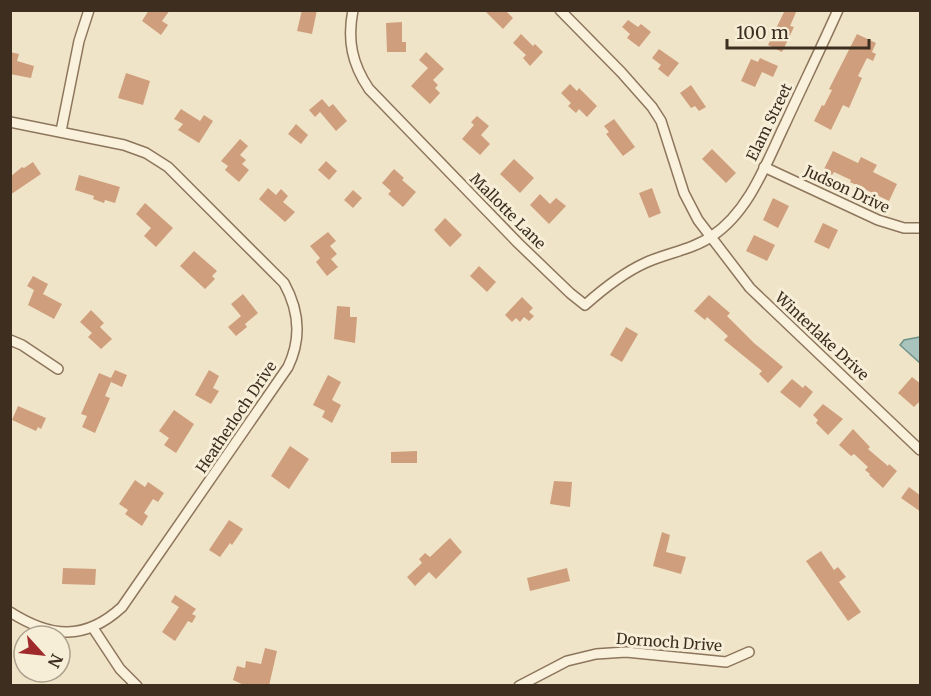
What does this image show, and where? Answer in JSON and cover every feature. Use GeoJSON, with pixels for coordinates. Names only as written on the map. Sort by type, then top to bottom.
{"type":"FeatureCollection","features":[{"type":"Feature","properties":{"kind":"street"},"geometry":{"type":"LineString","coordinates":[[61,131],[79,41],[89,10]]}},
{"type":"Feature","properties":{"kind":"street","name":"Mallotte Lane"},"geometry":{"type":"LineString","coordinates":[[353,10],[350,24],[350,46],[357,68],[369,89],[518,243],[585,305],[603,289],[638,266],[712,236]]}},
{"type":"Feature","properties":{"kind":"street","name":"Winterlake Drive"},"geometry":{"type":"LineString","coordinates":[[560,10],[652,107],[661,121],[669,142],[684,193],[698,220],[712,236],[729,263],[750,288],[921,450]]}},
{"type":"Feature","properties":{"kind":"street","name":"Elam Street"},"geometry":{"type":"LineString","coordinates":[[712,236],[733,217],[753,188],[838,10]]}},
{"type":"Feature","properties":{"kind":"street","name":"Heatherloch Drive"},"geometry":{"type":"LineString","coordinates":[[10,122],[134,148],[174,171],[284,283],[291,295],[298,324],[294,354],[279,381],[122,607],[110,618],[93,628],[73,632],[55,632],[33,626],[10,612]]}},
{"type":"Feature","properties":{"kind":"street","name":"Judson Drive"},"geometry":{"type":"LineString","coordinates":[[764,167],[878,220],[904,228],[921,228]]}},
{"type":"Feature","properties":{"kind":"street"},"geometry":{"type":"LineString","coordinates":[[10,340],[22,345],[58,369]]}},
{"type":"Feature","properties":{"kind":"street"},"geometry":{"type":"LineString","coordinates":[[93,628],[120,669],[137,686]]}},
{"type":"Feature","properties":{"kind":"street","name":"Dornoch Drive"},"geometry":{"type":"LineString","coordinates":[[519,686],[567,661],[596,654],[626,652],[726,662],[749,652]]}},
{"type":"Feature","properties":{"kind":"water"},"geometry":{"type":"Polygon","coordinates":[[[920,337],[920,363],[900,345],[904,340],[920,337]]]}},
{"type":"Feature","properties":{"kind":"building"},"geometry":{"type":"Polygon","coordinates":[[[149,10],[170,10],[162,21],[168,25],[161,35],[142,21],[149,10]]]}},
{"type":"Feature","properties":{"kind":"building"},"geometry":{"type":"Polygon","coordinates":[[[302,10],[317,10],[312,34],[297,31],[302,10]]]}},
{"type":"Feature","properties":{"kind":"building"},"geometry":{"type":"Polygon","coordinates":[[[484,10],[505,10],[513,18],[503,29],[484,10]]]}},
{"type":"Feature","properties":{"kind":"building"},"geometry":{"type":"Polygon","coordinates":[[[785,10],[797,10],[790,26],[794,27],[782,52],[768,45],[785,10]]]}},
{"type":"Feature","properties":{"kind":"building"},"geometry":{"type":"Polygon","coordinates":[[[628,20],[638,27],[641,24],[651,32],[639,47],[627,38],[630,34],[622,27],[628,20]]]}},
{"type":"Feature","properties":{"kind":"building"},"geometry":{"type":"Polygon","coordinates":[[[402,22],[402,42],[406,42],[406,52],[387,52],[386,23],[402,22]]]}},
{"type":"Feature","properties":{"kind":"building"},"geometry":{"type":"Polygon","coordinates":[[[521,34],[543,52],[530,66],[523,58],[526,55],[513,43],[521,34]]]}},
{"type":"Feature","properties":{"kind":"building"},"geometry":{"type":"Polygon","coordinates":[[[857,34],[876,43],[872,52],[876,54],[873,61],[867,58],[858,76],[862,78],[849,108],[843,105],[831,130],[814,121],[832,90],[829,89],[857,34]]]}},
{"type":"Feature","properties":{"kind":"building"},"geometry":{"type":"Polygon","coordinates":[[[659,49],[679,63],[668,77],[658,69],[661,65],[652,58],[659,49]]]}},
{"type":"Feature","properties":{"kind":"building"},"geometry":{"type":"Polygon","coordinates":[[[10,52],[19,54],[17,61],[34,66],[31,78],[10,74],[10,52]]]}},
{"type":"Feature","properties":{"kind":"building"},"geometry":{"type":"Polygon","coordinates":[[[426,52],[444,69],[433,80],[438,85],[435,88],[440,93],[430,104],[411,86],[428,68],[419,60],[426,52]]]}},
{"type":"Feature","properties":{"kind":"building"},"geometry":{"type":"Polygon","coordinates":[[[760,58],[778,66],[773,77],[762,72],[755,87],[741,81],[751,59],[758,62],[760,58]]]}},
{"type":"Feature","properties":{"kind":"building"},"geometry":{"type":"Polygon","coordinates":[[[126,73],[150,81],[143,105],[118,98],[126,73]]]}},
{"type":"Feature","properties":{"kind":"building"},"geometry":{"type":"Polygon","coordinates":[[[570,84],[577,91],[579,88],[597,106],[587,117],[579,109],[576,113],[568,106],[571,103],[561,93],[570,84]]]}},
{"type":"Feature","properties":{"kind":"building"},"geometry":{"type":"Polygon","coordinates":[[[691,85],[706,107],[699,111],[695,106],[691,108],[680,93],[691,85]]]}},
{"type":"Feature","properties":{"kind":"building"},"geometry":{"type":"Polygon","coordinates":[[[322,99],[329,107],[333,104],[347,121],[336,131],[320,112],[315,117],[309,110],[322,99]]]}},
{"type":"Feature","properties":{"kind":"building"},"geometry":{"type":"Polygon","coordinates":[[[181,109],[200,121],[204,115],[213,121],[199,143],[178,130],[183,124],[174,119],[181,109]]]}},
{"type":"Feature","properties":{"kind":"building"},"geometry":{"type":"Polygon","coordinates":[[[477,116],[489,126],[481,135],[490,144],[480,155],[462,139],[474,125],[471,122],[477,116]]]}},
{"type":"Feature","properties":{"kind":"building"},"geometry":{"type":"Polygon","coordinates":[[[614,119],[635,147],[623,156],[606,134],[609,132],[604,126],[614,119]]]}},
{"type":"Feature","properties":{"kind":"building"},"geometry":{"type":"Polygon","coordinates":[[[296,124],[308,135],[301,144],[288,134],[296,124]]]}},
{"type":"Feature","properties":{"kind":"building"},"geometry":{"type":"Polygon","coordinates":[[[240,139],[248,146],[240,155],[246,160],[242,164],[249,170],[239,182],[225,170],[228,166],[221,161],[240,139]]]}},
{"type":"Feature","properties":{"kind":"building"},"geometry":{"type":"Polygon","coordinates":[[[712,149],[736,173],[726,183],[702,159],[712,149]]]}},
{"type":"Feature","properties":{"kind":"building"},"geometry":{"type":"Polygon","coordinates":[[[833,151],[858,163],[861,157],[877,165],[873,172],[897,184],[889,201],[834,172],[832,175],[823,171],[833,151]]]}},
{"type":"Feature","properties":{"kind":"building"},"geometry":{"type":"Polygon","coordinates":[[[514,159],[534,178],[520,193],[500,174],[514,159]]]}},
{"type":"Feature","properties":{"kind":"building"},"geometry":{"type":"Polygon","coordinates":[[[326,161],[337,171],[329,180],[318,170],[326,161]]]}},
{"type":"Feature","properties":{"kind":"building"},"geometry":{"type":"Polygon","coordinates":[[[33,162],[41,174],[10,195],[10,177],[22,167],[33,162]]]}},
{"type":"Feature","properties":{"kind":"building"},"geometry":{"type":"Polygon","coordinates":[[[394,169],[404,178],[402,180],[416,192],[403,207],[388,194],[391,191],[382,183],[394,169]]]}},
{"type":"Feature","properties":{"kind":"building"},"geometry":{"type":"Polygon","coordinates":[[[79,175],[120,187],[115,203],[105,200],[104,203],[93,199],[94,196],[75,190],[79,175]]]}},
{"type":"Feature","properties":{"kind":"building"},"geometry":{"type":"Polygon","coordinates":[[[268,188],[276,195],[281,189],[288,196],[283,202],[295,212],[285,222],[259,199],[268,188]]]}},
{"type":"Feature","properties":{"kind":"building"},"geometry":{"type":"Polygon","coordinates":[[[652,188],[661,213],[649,218],[639,193],[652,188]]]}},
{"type":"Feature","properties":{"kind":"building"},"geometry":{"type":"Polygon","coordinates":[[[353,190],[362,198],[353,208],[344,200],[353,190]]]}},
{"type":"Feature","properties":{"kind":"building"},"geometry":{"type":"Polygon","coordinates":[[[540,194],[550,204],[556,198],[566,206],[549,224],[530,205],[540,194]]]}},
{"type":"Feature","properties":{"kind":"building"},"geometry":{"type":"Polygon","coordinates":[[[773,198],[789,206],[778,228],[763,220],[773,198]]]}},
{"type":"Feature","properties":{"kind":"building"},"geometry":{"type":"Polygon","coordinates":[[[145,203],[173,228],[156,247],[144,236],[151,228],[136,214],[145,203]]]}},
{"type":"Feature","properties":{"kind":"building"},"geometry":{"type":"Polygon","coordinates":[[[445,218],[462,235],[450,247],[434,230],[445,218]]]}},
{"type":"Feature","properties":{"kind":"building"},"geometry":{"type":"Polygon","coordinates":[[[823,223],[838,230],[829,249],[814,242],[823,223]]]}},
{"type":"Feature","properties":{"kind":"building"},"geometry":{"type":"Polygon","coordinates":[[[328,232],[336,241],[330,246],[337,254],[331,259],[338,267],[327,276],[316,262],[320,258],[310,246],[328,232]]]}},
{"type":"Feature","properties":{"kind":"building"},"geometry":{"type":"Polygon","coordinates":[[[754,235],[775,245],[767,261],[746,251],[754,235]]]}},
{"type":"Feature","properties":{"kind":"building"},"geometry":{"type":"Polygon","coordinates":[[[194,251],[217,271],[212,276],[215,279],[205,289],[180,266],[194,251]]]}},
{"type":"Feature","properties":{"kind":"building"},"geometry":{"type":"Polygon","coordinates":[[[479,266],[496,282],[487,292],[470,276],[479,266]]]}},
{"type":"Feature","properties":{"kind":"building"},"geometry":{"type":"Polygon","coordinates":[[[33,276],[48,284],[43,294],[62,304],[54,319],[28,305],[34,290],[27,286],[33,276]]]}},
{"type":"Feature","properties":{"kind":"building"},"geometry":{"type":"Polygon","coordinates":[[[243,294],[258,313],[236,336],[228,327],[241,316],[231,304],[243,294]]]}},
{"type":"Feature","properties":{"kind":"building"},"geometry":{"type":"Polygon","coordinates":[[[709,295],[730,313],[727,316],[754,343],[783,367],[768,383],[759,374],[762,371],[724,340],[728,336],[707,317],[705,320],[694,311],[709,295]]]}},
{"type":"Feature","properties":{"kind":"building"},"geometry":{"type":"Polygon","coordinates":[[[522,297],[533,308],[529,312],[534,316],[529,321],[524,317],[520,322],[516,318],[512,322],[505,315],[522,297]]]}},
{"type":"Feature","properties":{"kind":"building"},"geometry":{"type":"Polygon","coordinates":[[[337,306],[350,307],[350,317],[357,317],[355,343],[334,339],[337,306]]]}},
{"type":"Feature","properties":{"kind":"building"},"geometry":{"type":"Polygon","coordinates":[[[91,310],[104,323],[100,327],[112,339],[101,349],[88,337],[92,333],[80,322],[91,310]]]}},
{"type":"Feature","properties":{"kind":"building"},"geometry":{"type":"Polygon","coordinates":[[[626,327],[638,334],[622,362],[610,355],[626,327]]]}},
{"type":"Feature","properties":{"kind":"building"},"geometry":{"type":"Polygon","coordinates":[[[115,370],[127,375],[122,387],[111,382],[105,396],[110,398],[95,433],[82,427],[87,416],[81,414],[99,373],[111,378],[115,370]]]}},
{"type":"Feature","properties":{"kind":"building"},"geometry":{"type":"Polygon","coordinates":[[[209,370],[219,376],[213,388],[219,391],[211,404],[195,395],[209,370]]]}},
{"type":"Feature","properties":{"kind":"building"},"geometry":{"type":"Polygon","coordinates":[[[328,375],[341,382],[332,400],[341,405],[332,423],[322,417],[325,411],[313,405],[328,375]]]}},
{"type":"Feature","properties":{"kind":"building"},"geometry":{"type":"Polygon","coordinates":[[[912,377],[921,384],[921,400],[914,407],[898,393],[912,377]]]}},
{"type":"Feature","properties":{"kind":"building"},"geometry":{"type":"Polygon","coordinates":[[[792,379],[803,388],[805,385],[813,392],[800,408],[780,392],[792,379]]]}},
{"type":"Feature","properties":{"kind":"building"},"geometry":{"type":"Polygon","coordinates":[[[823,404],[843,419],[828,435],[816,423],[818,420],[813,415],[823,404]]]}},
{"type":"Feature","properties":{"kind":"building"},"geometry":{"type":"Polygon","coordinates":[[[18,406],[46,418],[41,429],[38,427],[36,431],[12,420],[18,406]]]}},
{"type":"Feature","properties":{"kind":"building"},"geometry":{"type":"Polygon","coordinates":[[[174,410],[194,424],[176,453],[164,445],[169,438],[159,431],[174,410]]]}},
{"type":"Feature","properties":{"kind":"building"},"geometry":{"type":"Polygon","coordinates":[[[853,429],[870,447],[868,449],[897,471],[883,488],[865,470],[868,467],[854,454],[851,456],[839,445],[853,429]]]}},
{"type":"Feature","properties":{"kind":"building"},"geometry":{"type":"Polygon","coordinates":[[[290,446],[309,459],[289,489],[271,476],[290,446]]]}},
{"type":"Feature","properties":{"kind":"building"},"geometry":{"type":"Polygon","coordinates":[[[417,451],[417,463],[391,463],[391,452],[417,451]]]}},
{"type":"Feature","properties":{"kind":"building"},"geometry":{"type":"Polygon","coordinates":[[[135,480],[145,487],[148,482],[164,493],[158,502],[153,499],[144,513],[148,516],[142,526],[125,514],[128,510],[119,504],[135,480]]]}},
{"type":"Feature","properties":{"kind":"building"},"geometry":{"type":"Polygon","coordinates":[[[554,481],[572,482],[570,507],[550,504],[554,481]]]}},
{"type":"Feature","properties":{"kind":"building"},"geometry":{"type":"Polygon","coordinates":[[[909,487],[921,496],[921,512],[901,498],[909,487]]]}},
{"type":"Feature","properties":{"kind":"building"},"geometry":{"type":"Polygon","coordinates":[[[229,520],[243,529],[220,557],[209,550],[229,520]]]}},
{"type":"Feature","properties":{"kind":"building"},"geometry":{"type":"Polygon","coordinates":[[[662,532],[670,535],[666,552],[686,557],[681,574],[653,566],[662,532]]]}},
{"type":"Feature","properties":{"kind":"building"},"geometry":{"type":"Polygon","coordinates":[[[450,538],[462,552],[436,579],[429,572],[415,586],[407,577],[422,563],[419,559],[425,553],[430,557],[450,538]]]}},
{"type":"Feature","properties":{"kind":"building"},"geometry":{"type":"Polygon","coordinates":[[[821,551],[834,570],[838,567],[846,577],[839,582],[861,612],[848,621],[806,561],[821,551]]]}},
{"type":"Feature","properties":{"kind":"building"},"geometry":{"type":"Polygon","coordinates":[[[63,568],[96,569],[95,585],[62,584],[63,568]]]}},
{"type":"Feature","properties":{"kind":"building"},"geometry":{"type":"Polygon","coordinates":[[[567,568],[570,581],[530,591],[527,578],[567,568]]]}},
{"type":"Feature","properties":{"kind":"building"},"geometry":{"type":"Polygon","coordinates":[[[175,595],[196,609],[192,614],[196,616],[192,623],[188,621],[175,641],[162,632],[179,607],[171,602],[175,595]]]}},
{"type":"Feature","properties":{"kind":"building"},"geometry":{"type":"Polygon","coordinates":[[[265,648],[277,651],[269,686],[246,686],[233,680],[237,666],[245,668],[246,661],[261,664],[265,648]]]}}]}
